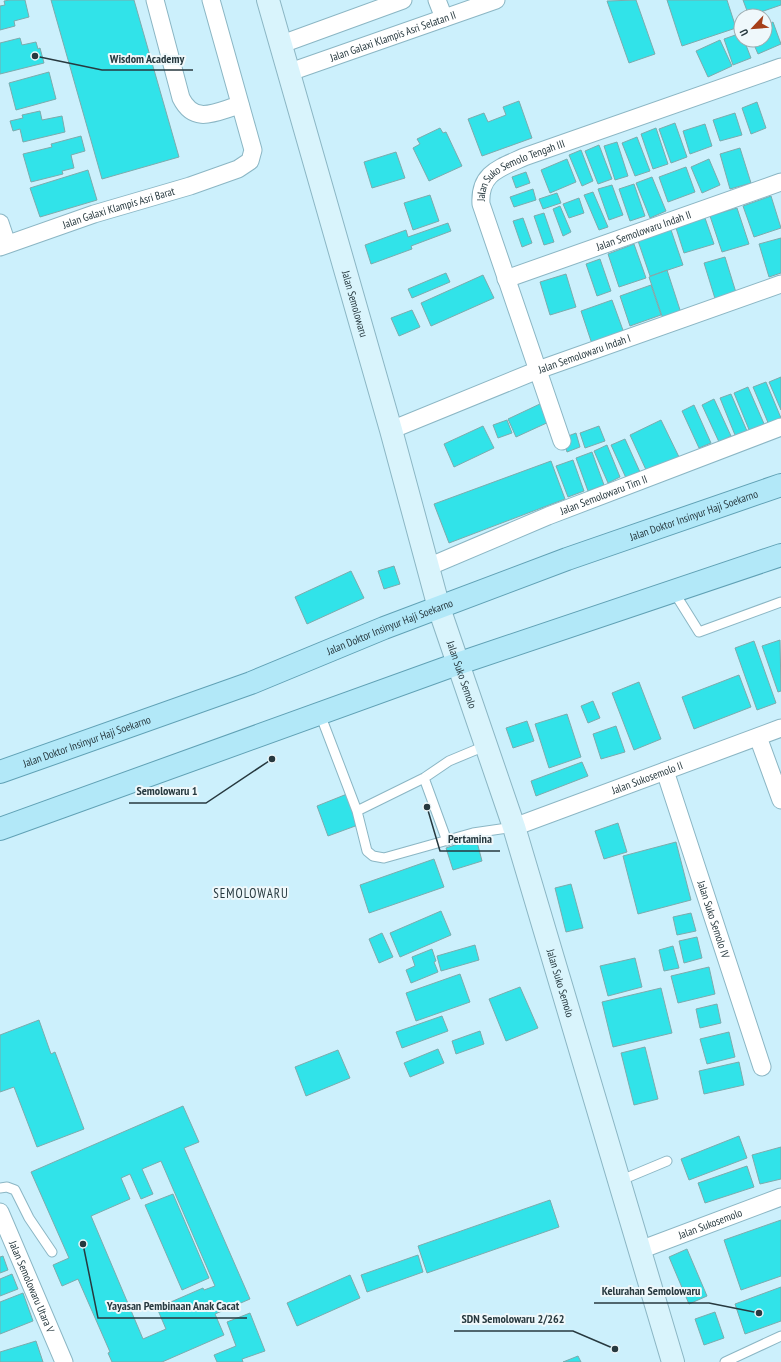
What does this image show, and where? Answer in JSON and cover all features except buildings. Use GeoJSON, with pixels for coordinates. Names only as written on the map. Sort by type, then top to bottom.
{"type":"FeatureCollection","features":[{"type":"Feature","properties":{"kind":"main road","name":"Jalan Semolowaru"},"geometry":{"type":"LineString","coordinates":[[268,0],[282,44],[391,430],[439,608]]}},
{"type":"Feature","properties":{"kind":"main road","name":"Jalan Doktor Insinyur Haji Soekarno"},"geometry":{"type":"LineString","coordinates":[[0,772],[251,683],[566,559],[781,485]]}},
{"type":"Feature","properties":{"kind":"main road"},"geometry":{"type":"LineString","coordinates":[[0,829],[457,664],[781,555]]}},
{"type":"Feature","properties":{"kind":"main road","name":"Jalan Suko Semolo"},"geometry":{"type":"LineString","coordinates":[[439,608],[514,827],[673,1362]]}},
{"type":"Feature","properties":{"kind":"street"},"geometry":{"type":"LineString","coordinates":[[155,0],[181,98],[186,108],[201,116],[240,105],[211,0]]}},
{"type":"Feature","properties":{"kind":"street"},"geometry":{"type":"LineString","coordinates":[[282,44],[403,0]]}},
{"type":"Feature","properties":{"kind":"street"},"geometry":{"type":"LineString","coordinates":[[437,0],[444,18]]}},
{"type":"Feature","properties":{"kind":"street","name":"Jalan Galaxi Klampis Asri Selatan II"},"geometry":{"type":"LineString","coordinates":[[290,72],[496,0]]}},
{"type":"Feature","properties":{"kind":"street","name":"Jalan Suko Semolo Tengah III"},"geometry":{"type":"LineString","coordinates":[[562,442],[481,204],[482,185],[496,170],[524,157],[781,67]]}},
{"type":"Feature","properties":{"kind":"street","name":"Jalan Galaxi Klampis Asri Barat"},"geometry":{"type":"LineString","coordinates":[[3,246],[94,214],[190,186],[238,169],[250,161],[253,150],[240,105]]}},
{"type":"Feature","properties":{"kind":"street","name":"Jalan Semolowaru Indah II"},"geometry":{"type":"LineString","coordinates":[[506,278],[781,182]]}},
{"type":"Feature","properties":{"kind":"street"},"geometry":{"type":"LineString","coordinates":[[0,223],[3,246]]}},
{"type":"Feature","properties":{"kind":"street","name":"Jalan Semolowaru Indah I"},"geometry":{"type":"LineString","coordinates":[[391,430],[538,370],[781,284]]}},
{"type":"Feature","properties":{"kind":"street","name":"Jalan Semolowaru Tim II"},"geometry":{"type":"LineString","coordinates":[[428,567],[548,516],[781,427]]}},
{"type":"Feature","properties":{"kind":"street","name":"Jalan Sukosemolo II"},"geometry":{"type":"LineString","coordinates":[[514,827],[781,728]]}},
{"type":"Feature","properties":{"kind":"street"},"geometry":{"type":"LineString","coordinates":[[758,737],[781,800]]}},
{"type":"Feature","properties":{"kind":"street","name":"Jalan Suko Semolo IV"},"geometry":{"type":"LineString","coordinates":[[665,771],[762,1067]]}},
{"type":"Feature","properties":{"kind":"street","name":"Jalan Sukosemolo"},"geometry":{"type":"LineString","coordinates":[[640,1250],[781,1196]]}},
{"type":"Feature","properties":{"kind":"street","name":"Jalan Semolowaru Utara V"},"geometry":{"type":"LineString","coordinates":[[0,1212],[64,1362]]}},
{"type":"Feature","properties":{"kind":"lane"},"geometry":{"type":"LineString","coordinates":[[674,592],[699,632],[781,602]]}},
{"type":"Feature","properties":{"kind":"lane"},"geometry":{"type":"LineString","coordinates":[[320,714],[356,811],[367,851],[374,856],[384,858],[473,833],[514,827]]}},
{"type":"Feature","properties":{"kind":"lane"},"geometry":{"type":"LineString","coordinates":[[356,811],[424,778],[449,761],[485,746]]}},
{"type":"Feature","properties":{"kind":"lane"},"geometry":{"type":"LineString","coordinates":[[424,778],[447,841]]}},
{"type":"Feature","properties":{"kind":"lane"},"geometry":{"type":"LineString","coordinates":[[619,1181],[667,1161]]}},
{"type":"Feature","properties":{"kind":"lane"},"geometry":{"type":"LineString","coordinates":[[0,1188],[7,1187],[15,1190],[29,1218],[52,1252]]}},
{"type":"Feature","properties":{"kind":"lane"},"geometry":{"type":"LineString","coordinates":[[724,1362],[781,1336]]}},
{"type":"Feature","properties":{"kind":"place","name":"Wisdom Academy"},"geometry":{"type":"Point","coordinates":[35,56]}},
{"type":"Feature","properties":{"kind":"place","name":"Semolowaru 1"},"geometry":{"type":"Point","coordinates":[272,759]}},
{"type":"Feature","properties":{"kind":"place","name":"Pertamina"},"geometry":{"type":"Point","coordinates":[427,807]}},
{"type":"Feature","properties":{"kind":"place","name":"Yayasan Pembinaan Anak Cacat"},"geometry":{"type":"Point","coordinates":[83,1244]}},
{"type":"Feature","properties":{"kind":"place","name":"Kelurahan Semolowaru"},"geometry":{"type":"Point","coordinates":[759,1313]}},
{"type":"Feature","properties":{"kind":"place","name":"SDN Semolowaru 2/262"},"geometry":{"type":"Point","coordinates":[615,1349]}},
{"type":"Feature","properties":{"kind":"district","name":"SEMOLOWARU"},"geometry":{"type":"Point","coordinates":[251,893]}}]}
